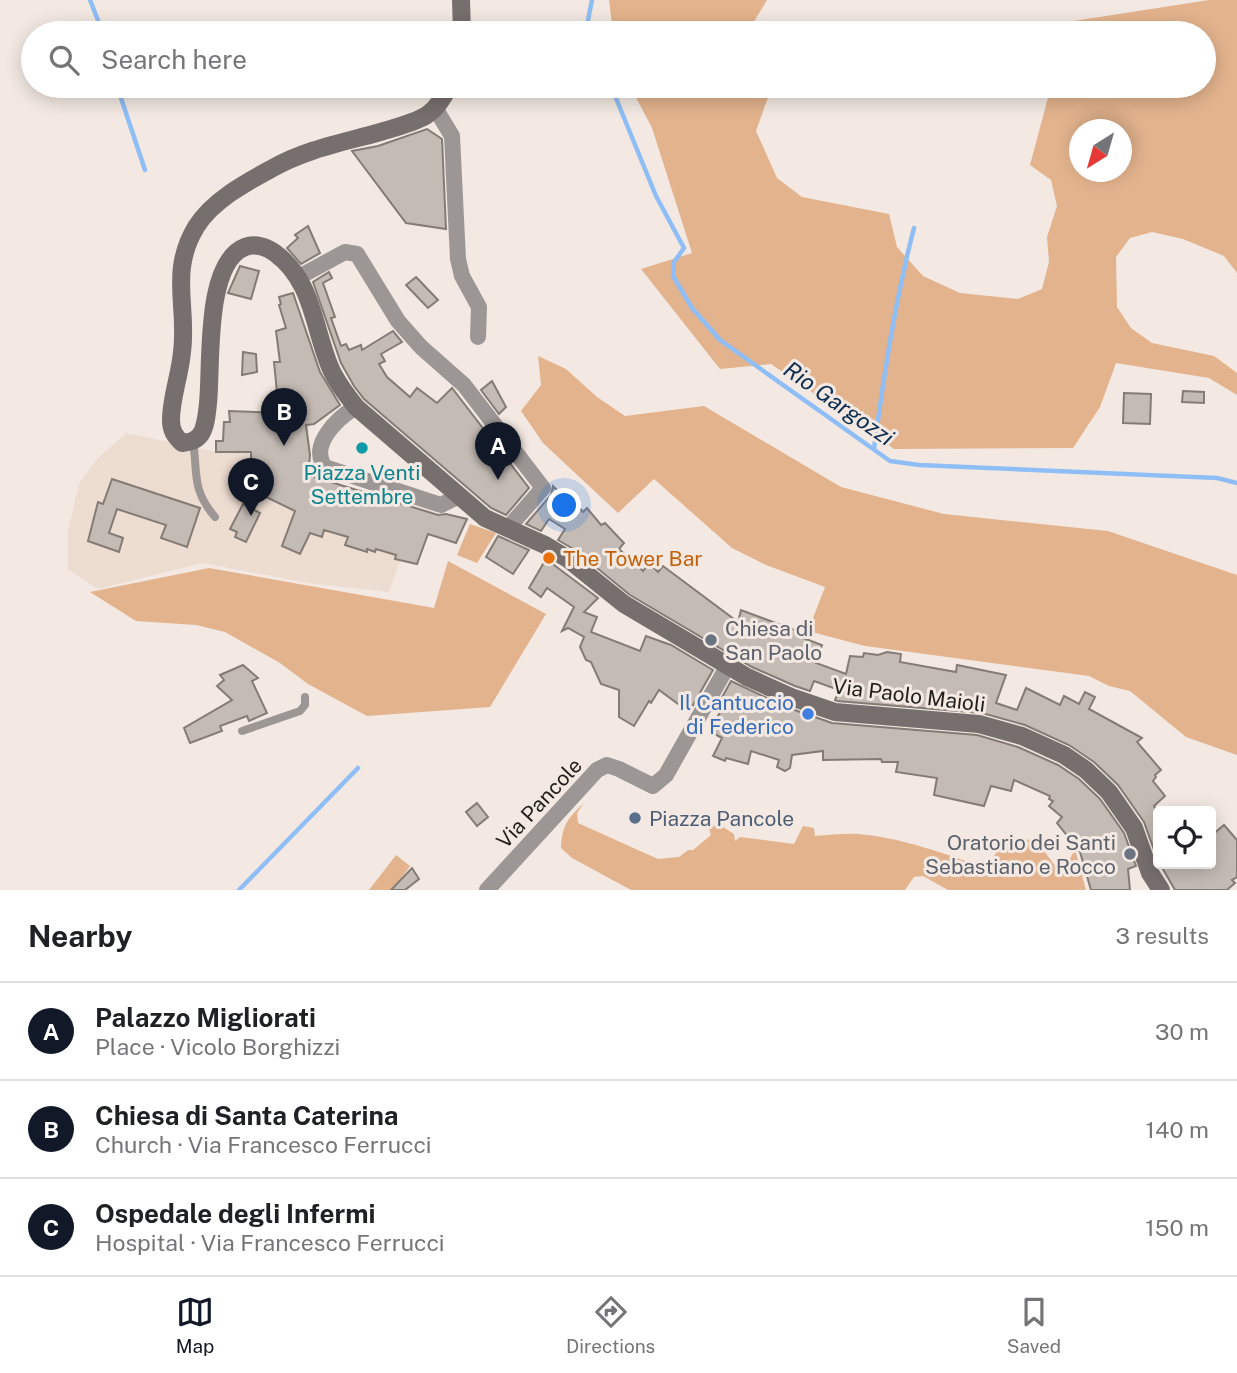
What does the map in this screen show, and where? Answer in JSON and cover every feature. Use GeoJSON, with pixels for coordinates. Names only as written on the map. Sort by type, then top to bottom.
{"type":"FeatureCollection","features":[{"type":"Feature","properties":{"kind":"street"},"geometry":{"type":"LineString","coordinates":[[461,0],[462,21]]}},
{"type":"Feature","properties":{"kind":"street"},"geometry":{"type":"LineString","coordinates":[[356,407],[345,413],[329,431],[320,455],[325,467],[441,505],[460,496],[356,407],[331,369],[306,290],[299,277],[286,261],[272,250],[248,246],[229,259],[217,289],[206,417],[202,433],[188,442],[174,435],[171,422],[183,348],[180,274],[186,248],[197,226],[211,209],[273,168],[313,149],[415,121],[436,108],[442,98]]}},
{"type":"Feature","properties":{"kind":"street"},"geometry":{"type":"LineString","coordinates":[[436,108],[452,136],[458,258],[462,276],[479,307],[478,337]]}},
{"type":"Feature","properties":{"kind":"street"},"geometry":{"type":"LineString","coordinates":[[299,277],[345,253],[357,254],[398,321],[421,347],[464,385],[543,488],[508,528]]}},
{"type":"Feature","properties":{"kind":"street","name":"Via Paolo Maioli"},"geometry":{"type":"LineString","coordinates":[[460,496],[485,519],[557,552],[624,604],[727,667],[791,697],[835,712],[979,724],[1022,736],[1064,755],[1086,770],[1108,792],[1134,828],[1149,881],[1161,890]]}},
{"type":"Feature","properties":{"kind":"street","name":"Via Pancole"},"geometry":{"type":"LineString","coordinates":[[487,890],[597,770],[607,765],[653,786],[677,759],[727,667]]}},
{"type":"Feature","properties":{"kind":"lane"},"geometry":{"type":"LineString","coordinates":[[188,442],[197,483],[207,508],[215,517]]}},
{"type":"Feature","properties":{"kind":"lane"},"geometry":{"type":"LineString","coordinates":[[242,731],[300,711],[305,705],[305,697]]}},
{"type":"Feature","properties":{"kind":"shaded area"},"geometry":{"type":"Polygon","coordinates":[[[609,0],[767,0],[754,21],[612,21],[609,0]]]}},
{"type":"Feature","properties":{"kind":"shaded area"},"geometry":{"type":"Polygon","coordinates":[[[1209,0],[1237,0],[1237,273],[1224,256],[1183,239],[1152,232],[1130,238],[1116,257],[1117,307],[1131,328],[1152,343],[1214,356],[1237,373],[1237,395],[1209,378],[1116,363],[1100,407],[1073,448],[894,449],[771,364],[720,369],[641,269],[692,253],[652,128],[636,98],[768,98],[756,131],[777,178],[802,197],[889,214],[897,247],[923,276],[960,293],[1018,299],[1042,289],[1049,262],[1047,237],[1057,206],[1051,180],[1030,165],[1048,98],[1216,98],[1216,21],[1074,21],[1209,0]]]}},
{"type":"Feature","properties":{"kind":"shaded area"},"geometry":{"type":"Polygon","coordinates":[[[538,356],[566,369],[597,397],[625,416],[704,406],[841,487],[944,514],[1108,531],[1237,575],[1237,755],[1186,737],[1130,691],[1109,686],[1089,676],[865,646],[808,631],[825,587],[766,565],[732,548],[654,479],[618,513],[543,443],[521,411],[541,385],[538,356]]]}},
{"type":"Feature","properties":{"kind":"shaded area"},"geometry":{"type":"Polygon","coordinates":[[[126,433],[216,452],[259,452],[308,467],[309,475],[433,511],[429,521],[402,556],[389,592],[307,583],[203,563],[98,589],[68,569],[68,530],[79,484],[97,459],[126,433]]]}},
{"type":"Feature","properties":{"kind":"shaded area"},"geometry":{"type":"Polygon","coordinates":[[[470,524],[496,533],[477,563],[457,555],[470,524]]]}},
{"type":"Feature","properties":{"kind":"shaded area"},"geometry":{"type":"Polygon","coordinates":[[[448,561],[546,614],[490,707],[367,716],[308,684],[280,663],[225,632],[196,625],[136,621],[90,592],[209,568],[434,608],[448,561]]]}},
{"type":"Feature","properties":{"kind":"shaded area"},"geometry":{"type":"Polygon","coordinates":[[[584,803],[577,813],[578,823],[658,859],[679,857],[688,850],[693,850],[711,835],[708,825],[723,827],[734,834],[735,841],[740,837],[794,844],[803,826],[814,828],[815,836],[875,836],[924,847],[987,869],[1001,844],[1022,839],[1041,848],[1059,871],[1069,861],[1075,849],[1086,890],[948,890],[923,876],[914,877],[905,890],[631,890],[572,858],[561,848],[567,822],[584,803]]]}},
{"type":"Feature","properties":{"kind":"shaded area"},"geometry":{"type":"Polygon","coordinates":[[[396,855],[410,866],[393,890],[369,890],[396,855]]]}},
{"type":"Feature","properties":{"kind":"building"},"geometry":{"type":"Polygon","coordinates":[[[427,129],[442,139],[446,229],[406,223],[352,151],[378,146],[427,129]]]}},
{"type":"Feature","properties":{"kind":"building"},"geometry":{"type":"Polygon","coordinates":[[[308,226],[320,253],[301,264],[287,248],[298,238],[295,235],[308,226]]]}},
{"type":"Feature","properties":{"kind":"building"},"geometry":{"type":"Polygon","coordinates":[[[240,266],[259,271],[251,299],[228,293],[240,266]]]}},
{"type":"Feature","properties":{"kind":"building"},"geometry":{"type":"Polygon","coordinates":[[[329,272],[332,278],[323,283],[335,317],[331,318],[341,346],[346,344],[349,350],[361,345],[362,350],[393,331],[402,342],[381,354],[385,361],[379,364],[387,377],[410,397],[417,388],[437,403],[452,388],[529,488],[506,515],[491,508],[364,399],[354,386],[341,363],[313,282],[329,272]]]}},
{"type":"Feature","properties":{"kind":"building"},"geometry":{"type":"Polygon","coordinates":[[[416,277],[438,300],[428,308],[406,285],[416,277]]]}},
{"type":"Feature","properties":{"kind":"building"},"geometry":{"type":"Polygon","coordinates":[[[293,293],[320,372],[340,405],[314,424],[306,425],[310,455],[308,475],[438,515],[467,519],[456,543],[428,534],[417,564],[395,559],[396,555],[376,549],[375,552],[367,549],[367,552],[345,545],[348,537],[324,530],[322,537],[310,533],[300,554],[282,546],[295,511],[264,496],[269,485],[264,483],[262,471],[258,471],[259,461],[251,461],[251,452],[216,452],[216,441],[223,441],[224,422],[230,422],[229,411],[279,413],[274,362],[280,362],[276,331],[286,328],[279,297],[293,293]]]}},
{"type":"Feature","properties":{"kind":"building"},"geometry":{"type":"Polygon","coordinates":[[[243,352],[256,354],[257,372],[242,375],[243,352]]]}},
{"type":"Feature","properties":{"kind":"building"},"geometry":{"type":"Polygon","coordinates":[[[492,381],[506,407],[499,414],[481,390],[492,381]]]}},
{"type":"Feature","properties":{"kind":"building"},"geometry":{"type":"Polygon","coordinates":[[[1183,391],[1204,392],[1204,403],[1182,402],[1183,391]]]}},
{"type":"Feature","properties":{"kind":"building"},"geometry":{"type":"Polygon","coordinates":[[[1124,393],[1151,394],[1150,424],[1123,423],[1124,393]]]}},
{"type":"Feature","properties":{"kind":"building"},"geometry":{"type":"Polygon","coordinates":[[[112,479],[200,508],[187,547],[161,538],[166,525],[117,509],[109,533],[123,538],[119,552],[88,541],[98,502],[103,504],[112,479]]]}},
{"type":"Feature","properties":{"kind":"building"},"geometry":{"type":"Polygon","coordinates":[[[553,486],[575,509],[578,506],[583,512],[587,508],[601,525],[605,523],[624,543],[619,549],[643,571],[649,563],[658,572],[663,566],[738,622],[741,610],[805,634],[803,638],[822,645],[816,663],[846,674],[850,656],[863,657],[864,653],[878,655],[887,652],[901,654],[900,662],[956,672],[957,665],[1006,675],[996,703],[1017,710],[1026,688],[1060,705],[1064,696],[1079,704],[1085,692],[1095,697],[1089,709],[1142,738],[1137,742],[1161,770],[1153,781],[1165,796],[1153,806],[1153,847],[1144,822],[1118,785],[1094,762],[1069,745],[1025,725],[982,713],[837,701],[835,700],[839,690],[814,681],[810,691],[752,667],[630,595],[575,550],[558,540],[565,529],[549,519],[541,531],[526,524],[551,495],[553,486]]]}},
{"type":"Feature","properties":{"kind":"building"},"geometry":{"type":"Polygon","coordinates":[[[243,504],[260,513],[246,542],[235,537],[237,532],[230,529],[243,504]]]}},
{"type":"Feature","properties":{"kind":"building"},"geometry":{"type":"Polygon","coordinates":[[[498,536],[529,550],[513,574],[486,557],[498,536]]]}},
{"type":"Feature","properties":{"kind":"building"},"geometry":{"type":"Polygon","coordinates":[[[546,559],[598,598],[584,612],[597,617],[591,632],[640,651],[646,636],[671,645],[713,670],[689,712],[659,690],[634,726],[619,717],[619,690],[601,684],[591,662],[586,660],[580,647],[584,637],[568,628],[562,631],[574,607],[547,588],[541,597],[529,588],[546,559]]]}},
{"type":"Feature","properties":{"kind":"building"},"geometry":{"type":"Polygon","coordinates":[[[243,665],[258,678],[252,681],[267,713],[249,721],[247,716],[220,726],[222,731],[190,743],[184,728],[232,700],[217,686],[224,680],[220,675],[243,665]]]}},
{"type":"Feature","properties":{"kind":"building"},"geometry":{"type":"Polygon","coordinates":[[[731,681],[786,707],[832,723],[977,735],[1018,747],[1058,765],[1079,779],[1100,799],[1124,833],[1136,866],[1128,869],[1130,890],[1091,890],[1080,852],[1057,823],[1062,817],[1049,806],[1053,801],[1049,799],[1050,796],[1014,780],[1011,791],[991,786],[984,806],[934,795],[937,778],[896,772],[898,762],[882,762],[881,759],[823,760],[823,751],[792,755],[790,768],[785,771],[777,767],[779,760],[751,751],[748,764],[726,758],[725,761],[713,756],[722,738],[709,731],[725,704],[720,701],[731,681]]]}},
{"type":"Feature","properties":{"kind":"building"},"geometry":{"type":"Polygon","coordinates":[[[477,803],[488,817],[477,826],[466,812],[477,803]]]}},
{"type":"Feature","properties":{"kind":"building"},"geometry":{"type":"Polygon","coordinates":[[[1224,825],[1237,840],[1237,877],[1232,880],[1235,883],[1227,890],[1175,890],[1163,869],[1216,869],[1216,832],[1224,825]]]}},
{"type":"Feature","properties":{"kind":"building"},"geometry":{"type":"Polygon","coordinates":[[[412,868],[419,879],[405,890],[391,890],[412,868]]]}},
{"type":"Feature","properties":{"kind":"waterway"},"geometry":{"type":"LineString","coordinates":[[90,0],[98,21]]}},
{"type":"Feature","properties":{"kind":"waterway","name":"Rio Gargozzi"},"geometry":{"type":"LineString","coordinates":[[588,21],[592,0]]}},
{"type":"Feature","properties":{"kind":"waterway"},"geometry":{"type":"LineString","coordinates":[[121,98],[145,170]]}},
{"type":"Feature","properties":{"kind":"waterway","name":"Rio Gargozzi"},"geometry":{"type":"LineString","coordinates":[[616,98],[656,196],[684,248],[674,262],[673,276],[692,308],[720,340],[890,461],[919,465],[1217,478],[1237,483]]}},
{"type":"Feature","properties":{"kind":"waterway"},"geometry":{"type":"LineString","coordinates":[[874,449],[891,338],[914,228]]}},
{"type":"Feature","properties":{"kind":"waterway"},"geometry":{"type":"LineString","coordinates":[[239,890],[358,768]]}},
{"type":"Feature","properties":{"kind":"place","name":"Chiesa di Santa Caterina"},"geometry":{"type":"Point","coordinates":[284,446]}},
{"type":"Feature","properties":{"kind":"place","name":"Piazza Venti Settembre"},"geometry":{"type":"Point","coordinates":[362,448]}},
{"type":"Feature","properties":{"kind":"place","name":"Palazzo Migliorati"},"geometry":{"type":"Point","coordinates":[498,480]}},
{"type":"Feature","properties":{"kind":"place","name":"Ospedale degli Infermi"},"geometry":{"type":"Point","coordinates":[251,516]}},
{"type":"Feature","properties":{"kind":"place","name":"The Tower Bar"},"geometry":{"type":"Point","coordinates":[549,558]}},
{"type":"Feature","properties":{"kind":"place","name":"Chiesa di San Paolo"},"geometry":{"type":"Point","coordinates":[711,640]}},
{"type":"Feature","properties":{"kind":"place","name":"Il Cantuccio di Federico"},"geometry":{"type":"Point","coordinates":[808,714]}},
{"type":"Feature","properties":{"kind":"place","name":"Piazza Pancole"},"geometry":{"type":"Point","coordinates":[635,818]}},
{"type":"Feature","properties":{"kind":"place","name":"Oratorio dei Santi Sebastiano e Rocco"},"geometry":{"type":"Point","coordinates":[1130,854]}}]}
